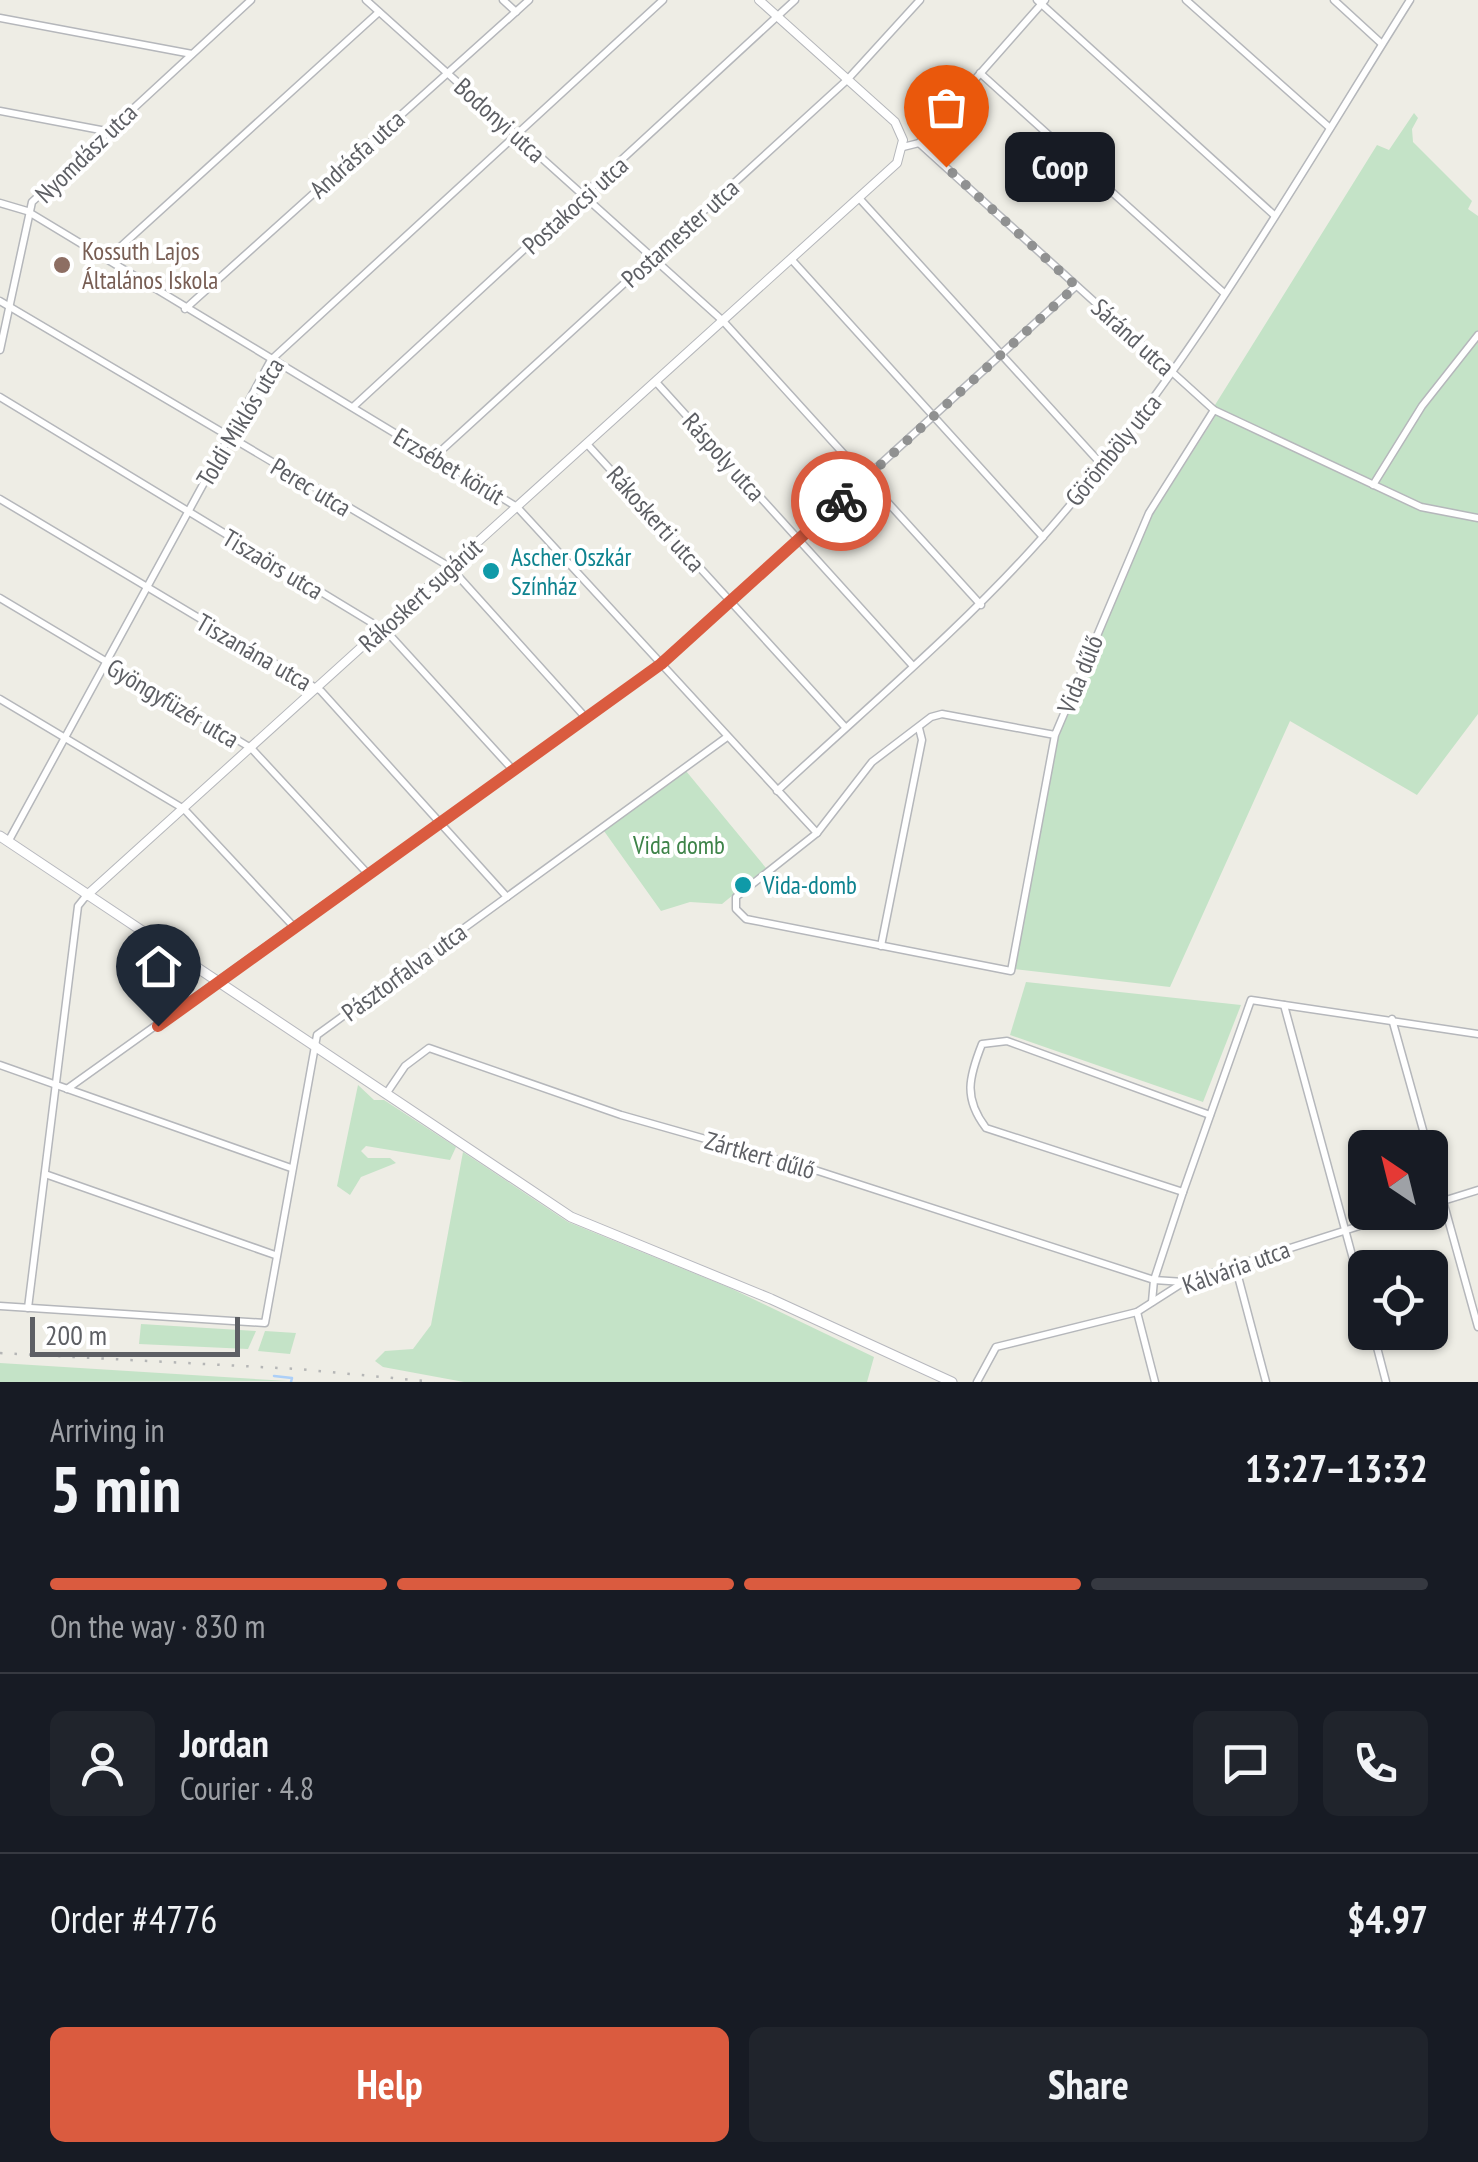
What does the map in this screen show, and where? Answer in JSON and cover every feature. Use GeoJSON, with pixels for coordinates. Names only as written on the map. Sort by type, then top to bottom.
{"type":"FeatureCollection","features":[{"type":"Feature","properties":{"kind":"main road"},"geometry":{"type":"LineString","coordinates":[[4,839],[587,1225],[771,1300],[952,1382]]}},
{"type":"Feature","properties":{"kind":"street","name":"Nyomdász utca"},"geometry":{"type":"LineString","coordinates":[[0,350],[4,302],[27,211],[40,193],[250,0]]}},
{"type":"Feature","properties":{"kind":"street","name":"Bodonyi utca"},"geometry":{"type":"LineString","coordinates":[[366,0],[723,321],[981,605]]}},
{"type":"Feature","properties":{"kind":"street"},"geometry":{"type":"LineString","coordinates":[[504,0],[516,12]]}},
{"type":"Feature","properties":{"kind":"street","name":"Andrásfa utca"},"geometry":{"type":"LineString","coordinates":[[185,309],[529,0]]}},
{"type":"Feature","properties":{"kind":"street","name":"Toldi Miklós utca"},"geometry":{"type":"LineString","coordinates":[[4,839],[65,738],[270,360],[663,0]]}},
{"type":"Feature","properties":{"kind":"street"},"geometry":{"type":"LineString","coordinates":[[759,0],[895,122],[903,147],[919,143],[1041,1],[1274,215]]}},
{"type":"Feature","properties":{"kind":"street","name":"Postakocsi utca"},"geometry":{"type":"LineString","coordinates":[[353,407],[795,0]]}},
{"type":"Feature","properties":{"kind":"street","name":"Postamester utca"},"geometry":{"type":"LineString","coordinates":[[433,458],[847,80],[920,0]]}},
{"type":"Feature","properties":{"kind":"street"},"geometry":{"type":"LineString","coordinates":[[1186,0],[1330,128]]}},
{"type":"Feature","properties":{"kind":"street"},"geometry":{"type":"LineString","coordinates":[[1334,0],[1382,44]]}},
{"type":"Feature","properties":{"kind":"street","name":"Görömböly utca"},"geometry":{"type":"LineString","coordinates":[[777,790],[981,605],[1102,465],[1174,373],[1410,0]]}},
{"type":"Feature","properties":{"kind":"street"},"geometry":{"type":"LineString","coordinates":[[107,260],[379,12]]}},
{"type":"Feature","properties":{"kind":"street"},"geometry":{"type":"LineString","coordinates":[[0,18],[193,54]]}},
{"type":"Feature","properties":{"kind":"street"},"geometry":{"type":"LineString","coordinates":[[980,73],[1224,293]]}},
{"type":"Feature","properties":{"kind":"street"},"geometry":{"type":"LineString","coordinates":[[0,112],[106,131]]}},
{"type":"Feature","properties":{"kind":"street","name":"Sáránd utca"},"geometry":{"type":"LineString","coordinates":[[919,143],[1214,410],[1421,507],[1478,518]]}},
{"type":"Feature","properties":{"kind":"street","name":"Rákoskert sugárút"},"geometry":{"type":"LineString","coordinates":[[86,896],[897,163],[903,147]]}},
{"type":"Feature","properties":{"kind":"street"},"geometry":{"type":"LineString","coordinates":[[858,198],[1102,465]]}},
{"type":"Feature","properties":{"kind":"street","name":"Erzsébet körút"},"geometry":{"type":"LineString","coordinates":[[0,204],[27,211],[516,507],[817,833]]}},
{"type":"Feature","properties":{"kind":"street"},"geometry":{"type":"LineString","coordinates":[[791,260],[1043,536]]}},
{"type":"Feature","properties":{"kind":"street"},"geometry":{"type":"LineString","coordinates":[[66,1089],[661,664],[1076,286]]}},
{"type":"Feature","properties":{"kind":"street","name":"Perec utca"},"geometry":{"type":"LineString","coordinates":[[4,302],[450,567],[586,718]]}},
{"type":"Feature","properties":{"kind":"street"},"geometry":{"type":"LineString","coordinates":[[1373,485],[1422,406],[1478,335]]}},
{"type":"Feature","properties":{"kind":"street","name":"Ráspoly utca"},"geometry":{"type":"LineString","coordinates":[[656,382],[914,666]]}},
{"type":"Feature","properties":{"kind":"street","name":"Tiszaörs utca"},"geometry":{"type":"LineString","coordinates":[[0,397],[382,629],[514,770]]}},
{"type":"Feature","properties":{"kind":"street","name":"Vida dűlő"},"geometry":{"type":"LineString","coordinates":[[881,946],[746,919],[736,909],[736,897],[817,833],[872,762],[942,714],[1055,735],[1149,513],[1214,410]]}},
{"type":"Feature","properties":{"kind":"street","name":"Rákoskerti utca"},"geometry":{"type":"LineString","coordinates":[[587,444],[845,727]]}},
{"type":"Feature","properties":{"kind":"street","name":"Tiszanána utca"},"geometry":{"type":"LineString","coordinates":[[0,499],[317,688],[507,898]]}},
{"type":"Feature","properties":{"kind":"street","name":"Gyöngyfüzér utca"},"geometry":{"type":"LineString","coordinates":[[0,598],[252,748],[367,874]]}},
{"type":"Feature","properties":{"kind":"street"},"geometry":{"type":"LineString","coordinates":[[0,699],[184,809],[295,928]]}},
{"type":"Feature","properties":{"kind":"street"},"geometry":{"type":"LineString","coordinates":[[919,728],[922,740],[881,946],[1011,971],[1055,735]]}},
{"type":"Feature","properties":{"kind":"street","name":"Pásztorfalva utca"},"geometry":{"type":"LineString","coordinates":[[314,1046],[317,1035],[727,737]]}},
{"type":"Feature","properties":{"kind":"street"},"geometry":{"type":"LineString","coordinates":[[28,1308],[78,906],[86,896]]}},
{"type":"Feature","properties":{"kind":"street"},"geometry":{"type":"LineString","coordinates":[[1152,1302],[1154,1280],[1251,1000],[1478,1034]]}},
{"type":"Feature","properties":{"kind":"street"},"geometry":{"type":"LineString","coordinates":[[1284,1005],[1350,1250]]}},
{"type":"Feature","properties":{"kind":"street"},"geometry":{"type":"LineString","coordinates":[[1392,1019],[1423,1130]]}},
{"type":"Feature","properties":{"kind":"street"},"geometry":{"type":"LineString","coordinates":[[1183,1192],[986,1128],[972,1110],[968,1080],[982,1044],[1007,1041],[1210,1115]]}},
{"type":"Feature","properties":{"kind":"street"},"geometry":{"type":"LineString","coordinates":[[0,1306],[266,1323],[314,1046]]}},
{"type":"Feature","properties":{"kind":"street","name":"Zártkert dűlő"},"geometry":{"type":"LineString","coordinates":[[386,1094],[405,1066],[429,1048],[621,1115],[818,1171],[1154,1280]]}},
{"type":"Feature","properties":{"kind":"street"},"geometry":{"type":"LineString","coordinates":[[0,1066],[291,1168]]}},
{"type":"Feature","properties":{"kind":"street"},"geometry":{"type":"LineString","coordinates":[[45,1174],[275,1255]]}},
{"type":"Feature","properties":{"kind":"street"},"geometry":{"type":"LineString","coordinates":[[1448,1199],[1478,1190]]}},
{"type":"Feature","properties":{"kind":"street"},"geometry":{"type":"LineString","coordinates":[[1448,1219],[1478,1326]]}},
{"type":"Feature","properties":{"kind":"street","name":"Kálvária utca"},"geometry":{"type":"LineString","coordinates":[[980,1381],[996,1347],[1137,1312],[1184,1282],[1348,1229]]}},
{"type":"Feature","properties":{"kind":"street"},"geometry":{"type":"LineString","coordinates":[[1235,1266],[1266,1382]]}},
{"type":"Feature","properties":{"kind":"street"},"geometry":{"type":"LineString","coordinates":[[1154,1280],[1184,1282]]}},
{"type":"Feature","properties":{"kind":"street"},"geometry":{"type":"LineString","coordinates":[[1137,1312],[1154,1382]]}},
{"type":"Feature","properties":{"kind":"street"},"geometry":{"type":"LineString","coordinates":[[1378,1350],[1386,1382]]}},
{"type":"Feature","properties":{"kind":"green space"},"geometry":{"type":"Polygon","coordinates":[[[1414,113],[1418,118],[1412,129],[1413,142],[1472,201],[1468,209],[1478,216],[1478,714],[1417,795],[1290,721],[1170,987],[1014,969],[1057,742],[1106,610],[1153,514],[1215,417],[1210,413],[1377,145],[1389,150],[1414,113]]]}},
{"type":"Feature","properties":{"kind":"green space","name":"Vida domb"},"geometry":{"type":"Polygon","coordinates":[[[686,771],[766,868],[722,904],[690,902],[661,911],[604,831],[686,771]]]}},
{"type":"Feature","properties":{"kind":"green space"},"geometry":{"type":"Polygon","coordinates":[[[1026,982],[1241,1005],[1203,1102],[1010,1035],[1026,982]]]}},
{"type":"Feature","properties":{"kind":"green space"},"geometry":{"type":"Polygon","coordinates":[[[358,1085],[374,1100],[384,1100],[456,1147],[450,1160],[366,1146],[361,1151],[368,1158],[390,1158],[396,1163],[361,1177],[350,1195],[337,1186],[358,1085]]]}},
{"type":"Feature","properties":{"kind":"green space"},"geometry":{"type":"Polygon","coordinates":[[[463,1152],[568,1222],[730,1288],[874,1357],[867,1382],[464,1382],[383,1367],[375,1361],[385,1351],[413,1349],[431,1325],[463,1152]]]}},
{"type":"Feature","properties":{"kind":"green space"},"geometry":{"type":"Polygon","coordinates":[[[141,1324],[256,1331],[248,1349],[139,1344],[141,1324]]]}},
{"type":"Feature","properties":{"kind":"green space"},"geometry":{"type":"Polygon","coordinates":[[[265,1331],[296,1333],[290,1354],[258,1351],[265,1331]]]}},
{"type":"Feature","properties":{"kind":"green space"},"geometry":{"type":"Polygon","coordinates":[[[0,1363],[288,1381],[0,1382],[0,1363]]]}},
{"type":"Feature","properties":{"kind":"waterway"},"geometry":{"type":"LineString","coordinates":[[274,1376],[292,1378],[291,1382]]}},
{"type":"Feature","properties":{"kind":"railway"},"geometry":{"type":"LineString","coordinates":[[0,1353],[298,1369],[434,1382]]}},
{"type":"Feature","properties":{"kind":"way so far"},"geometry":{"type":"LineString","coordinates":[[841,501],[1076,286],[946,167]]}},
{"type":"Feature","properties":{"kind":"place","name":"Coop"},"geometry":{"type":"Point","coordinates":[946,167]}},
{"type":"Feature","properties":{"kind":"place","name":"Kossuth Lajos Általános Iskola"},"geometry":{"type":"Point","coordinates":[62,265]}},
{"type":"Feature","properties":{"kind":"place","name":"Ascher Oszkár Színház"},"geometry":{"type":"Point","coordinates":[491,571]}},
{"type":"Feature","properties":{"kind":"place","name":"Vida-domb"},"geometry":{"type":"Point","coordinates":[743,885]}},
{"type":"Feature","properties":{"kind":"route"},"geometry":{"type":"LineString","coordinates":[[158,1026],[661,664],[841,501]]}}]}
